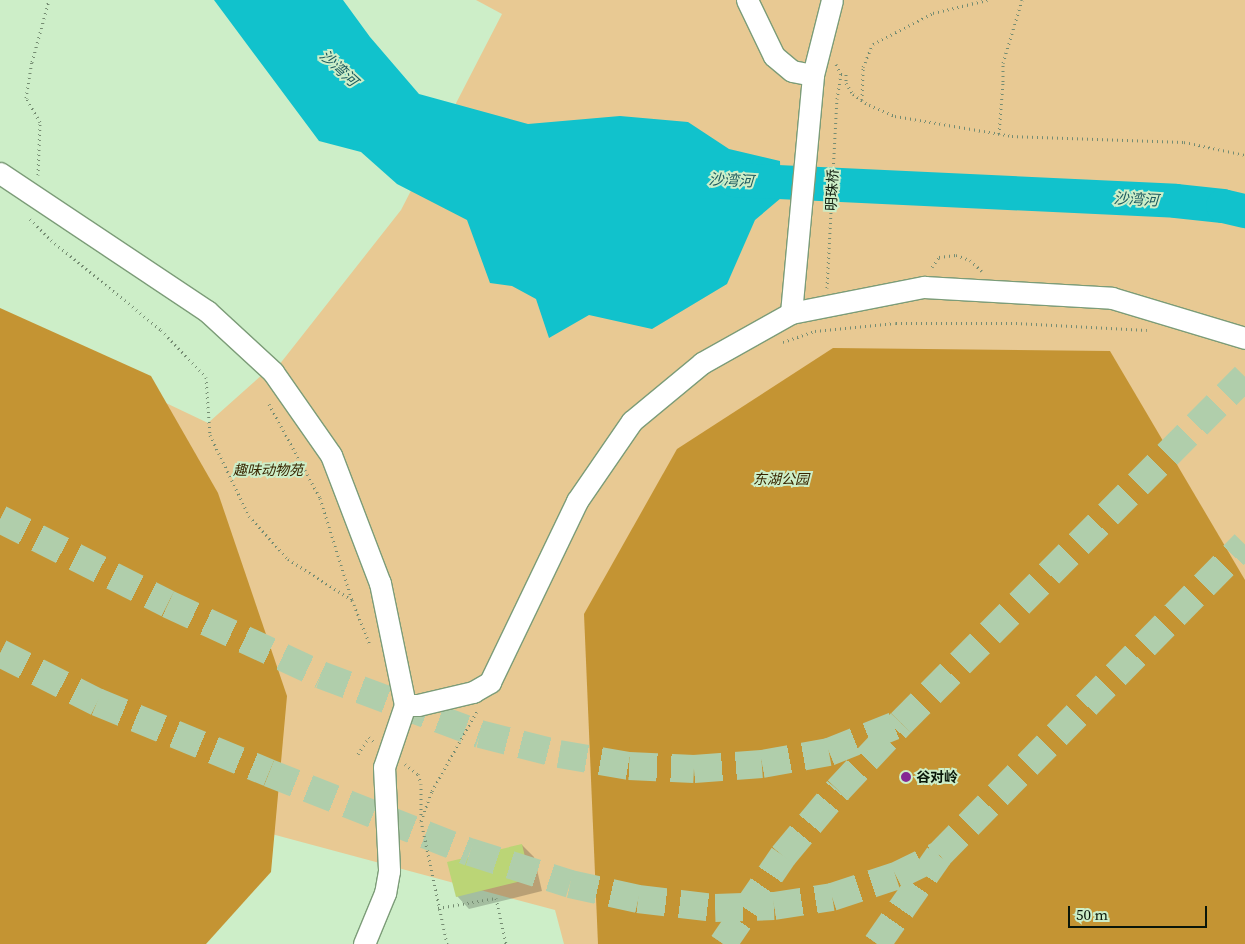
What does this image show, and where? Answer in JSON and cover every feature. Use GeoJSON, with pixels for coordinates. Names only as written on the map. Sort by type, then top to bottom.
{"type":"FeatureCollection","features":[{"type":"Feature","properties":{"kind":"street"},"geometry":{"type":"LineString","coordinates":[[747,0],[774,56],[792,71],[813,75]]}},
{"type":"Feature","properties":{"kind":"street","name":"明珠桥"},"geometry":{"type":"LineString","coordinates":[[791,312],[813,75],[832,0]]}},
{"type":"Feature","properties":{"kind":"street"},"geometry":{"type":"LineString","coordinates":[[0,173],[207,310],[273,372],[331,455],[380,583],[405,705],[384,767],[389,871],[385,893],[364,944]]}},
{"type":"Feature","properties":{"kind":"street"},"geometry":{"type":"LineString","coordinates":[[405,705],[418,705],[473,692],[490,682],[576,501],[632,421],[702,363],[791,312],[924,287],[1112,298],[1245,338]]}},
{"type":"Feature","properties":{"kind":"path"},"geometry":{"type":"LineString","coordinates":[[862,100],[863,68],[873,44],[933,13],[986,0]]}},
{"type":"Feature","properties":{"kind":"path"},"geometry":{"type":"LineString","coordinates":[[999,134],[1004,82],[1003,63],[1022,0]]}},
{"type":"Feature","properties":{"kind":"path"},"geometry":{"type":"LineString","coordinates":[[831,58],[839,67],[841,74],[846,74],[846,83],[852,94],[895,116],[999,134],[1184,142],[1245,155]]}},
{"type":"Feature","properties":{"kind":"path","name":"明珠桥"},"geometry":{"type":"LineString","coordinates":[[827,282],[837,99],[841,74]]}},
{"type":"Feature","properties":{"kind":"path"},"geometry":{"type":"LineString","coordinates":[[30,218],[51,240],[161,330],[206,377],[210,435],[249,516],[288,559],[352,600],[370,645]]}},
{"type":"Feature","properties":{"kind":"path"},"geometry":{"type":"LineString","coordinates":[[779,343],[815,331],[896,323],[1016,323],[1150,330]]}},
{"type":"Feature","properties":{"kind":"path"},"geometry":{"type":"LineString","coordinates":[[447,944],[421,821],[432,791],[478,708]]}},
{"type":"Feature","properties":{"kind":"path"},"geometry":{"type":"LineString","coordinates":[[358,754],[369,738]]}},
{"type":"Feature","properties":{"kind":"path"},"geometry":{"type":"LineString","coordinates":[[438,908],[496,898],[506,944]]}},
{"type":"Feature","properties":{"kind":"green space","name":"东湖公园"},"geometry":{"type":"Polygon","coordinates":[[[476,0],[1245,0],[1245,944],[564,944],[555,910],[253,829],[0,944],[0,324],[208,423],[263,374],[268,379],[401,210],[502,14],[476,0]]]}},
{"type":"Feature","properties":{"kind":"green space"},"geometry":{"type":"Polygon","coordinates":[[[0,308],[151,376],[218,493],[287,696],[271,872],[206,944],[0,944],[0,308]]]}},
{"type":"Feature","properties":{"kind":"green space"},"geometry":{"type":"Polygon","coordinates":[[[833,348],[1110,351],[1245,580],[1245,944],[598,944],[584,614],[677,449],[833,348]]]}},
{"type":"Feature","properties":{"kind":"water"},"geometry":{"type":"Polygon","coordinates":[[[214,0],[343,0],[370,37],[419,94],[528,124],[620,116],[688,122],[729,149],[780,161],[781,198],[755,220],[727,284],[652,329],[589,315],[549,338],[536,299],[512,286],[490,283],[467,220],[397,184],[361,152],[319,141],[214,0]]]}},
{"type":"Feature","properties":{"kind":"building"},"geometry":{"type":"Polygon","coordinates":[[[522,844],[530,879],[456,897],[447,862],[522,844]]]}},
{"type":"Feature","properties":{"kind":"waterway","name":"沙湾河"},"geometry":{"type":"LineString","coordinates":[[734,180],[1176,201],[1223,206],[1245,211]]}},
{"type":"Feature","properties":{"kind":"tunnel"},"geometry":{"type":"LineString","coordinates":[[723,944],[783,856],[838,790],[901,723],[1245,377]]}},
{"type":"Feature","properties":{"kind":"tunnel"},"geometry":{"type":"LineString","coordinates":[[0,519],[168,604],[321,675],[480,734],[559,754],[629,766],[694,769],[762,764],[829,752],[901,723]]}},
{"type":"Feature","properties":{"kind":"tunnel"},"geometry":{"type":"LineString","coordinates":[[877,944],[939,855],[1245,544]]}},
{"type":"Feature","properties":{"kind":"tunnel"},"geometry":{"type":"LineString","coordinates":[[0,653],[97,702],[269,773],[470,852],[570,884],[638,899],[715,908],[774,906],[832,897],[896,876],[939,855]]}},
{"type":"Feature","properties":{"kind":"place","name":"谷对岭"},"geometry":{"type":"Point","coordinates":[906,777]}},
{"type":"Feature","properties":{"kind":"park label","name":"趣味动物苑"},"geometry":{"type":"Point","coordinates":[268,470]}}]}
